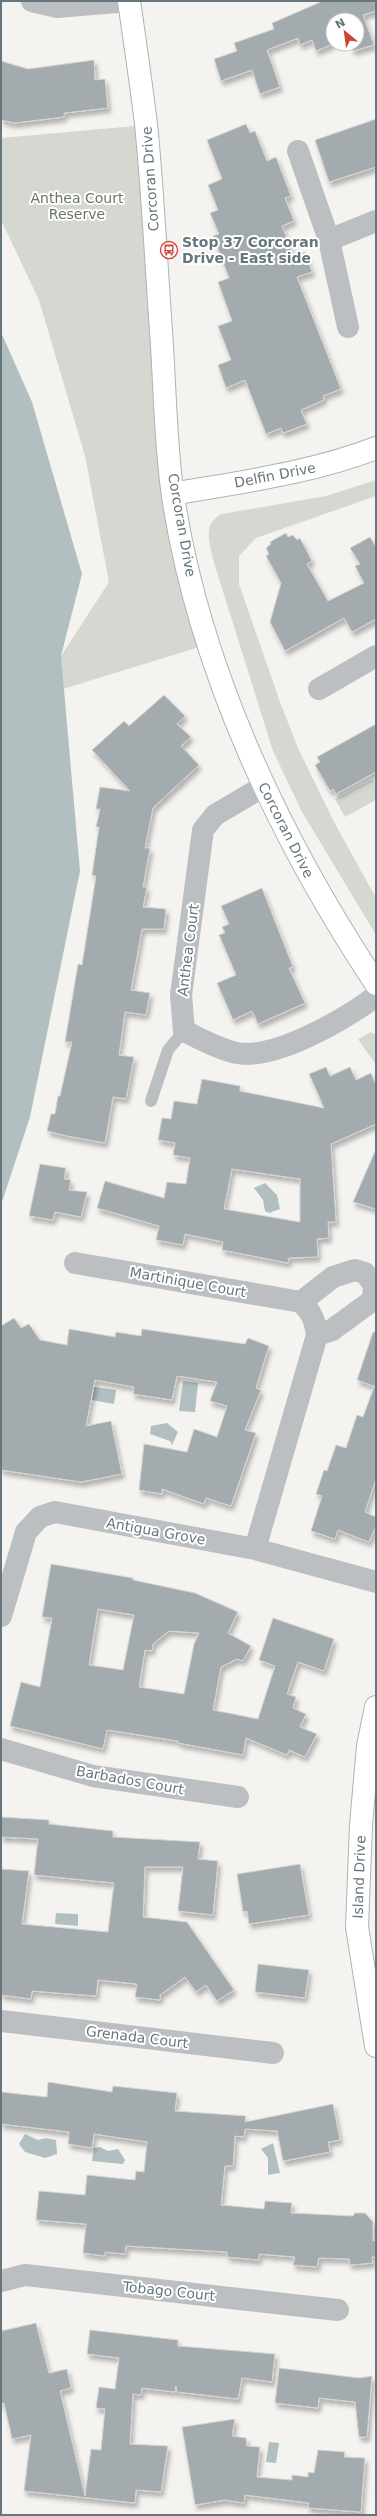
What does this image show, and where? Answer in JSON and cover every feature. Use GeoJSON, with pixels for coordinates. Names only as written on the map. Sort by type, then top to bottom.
{"type":"FeatureCollection","features":[{"type":"Feature","properties":{"kind":"street"},"geometry":{"type":"LineString","coordinates":[[32,1],[58,7],[129,1]]}},
{"type":"Feature","properties":{"kind":"street","name":"Corcoran Drive"},"geometry":{"type":"LineString","coordinates":[[129,1],[146,125],[173,494],[184,556],[209,644],[235,717],[264,786],[293,847],[331,916],[376,984]]}},
{"type":"Feature","properties":{"kind":"street"},"geometry":{"type":"LineString","coordinates":[[298,151],[329,240],[348,327]]}},
{"type":"Feature","properties":{"kind":"street"},"geometry":{"type":"LineString","coordinates":[[329,240],[376,221]]}},
{"type":"Feature","properties":{"kind":"street","name":"Delfin Drive"},"geometry":{"type":"LineString","coordinates":[[173,494],[296,472],[353,457],[376,448]]}},
{"type":"Feature","properties":{"kind":"street"},"geometry":{"type":"LineString","coordinates":[[319,689],[376,656]]}},
{"type":"Feature","properties":{"kind":"street","name":"Anthea Court"},"geometry":{"type":"LineString","coordinates":[[184,1031],[181,995],[203,830],[215,814],[264,786]]}},
{"type":"Feature","properties":{"kind":"street"},"geometry":{"type":"LineString","coordinates":[[184,1031],[215,1046],[237,1053],[262,1053],[334,1023],[376,996]]}},
{"type":"Feature","properties":{"kind":"street","name":"Martinique Court"},"geometry":{"type":"LineString","coordinates":[[76,1262],[301,1302]]}},
{"type":"Feature","properties":{"kind":"street"},"geometry":{"type":"LineString","coordinates":[[255,1549],[317,1335],[316,1322],[309,1310],[301,1302],[332,1277],[355,1270],[365,1273],[374,1285],[373,1300],[332,1330],[317,1335]]}},
{"type":"Feature","properties":{"kind":"street","name":"Antigua Grove"},"geometry":{"type":"LineString","coordinates":[[1,1616],[26,1532],[40,1517],[55,1512],[255,1549],[376,1582]]}},
{"type":"Feature","properties":{"kind":"street","name":"Island Drive"},"geometry":{"type":"LineString","coordinates":[[376,1707],[367,1754],[361,1825],[357,1927],[372,2006],[376,2046]]}},
{"type":"Feature","properties":{"kind":"street","name":"Barbados Court"},"geometry":{"type":"LineString","coordinates":[[1,1749],[94,1776],[238,1797]]}},
{"type":"Feature","properties":{"kind":"street","name":"Grenada Court"},"geometry":{"type":"LineString","coordinates":[[1,2021],[273,2054]]}},
{"type":"Feature","properties":{"kind":"street","name":"Tobago Court"},"geometry":{"type":"LineString","coordinates":[[1,2280],[25,2275],[338,2310]]}},
{"type":"Feature","properties":{"kind":"lane"},"geometry":{"type":"LineString","coordinates":[[151,1101],[168,1050],[184,1031]]}},
{"type":"Feature","properties":{"kind":"green space","name":"Anthea Court Reserve"},"geometry":{"type":"Polygon","coordinates":[[[146,125],[173,494],[209,644],[63,689],[61,656],[109,582],[85,456],[39,300],[1,220],[1,138],[146,125]]]}},
{"type":"Feature","properties":{"kind":"green space"},"geometry":{"type":"Polygon","coordinates":[[[376,480],[376,496],[256,538],[239,556],[239,584],[280,702],[298,748],[334,822],[376,898],[376,935],[302,812],[273,751],[215,566],[210,544],[209,530],[215,518],[222,514],[326,496],[376,480]]]}},
{"type":"Feature","properties":{"kind":"green space"},"geometry":{"type":"Polygon","coordinates":[[[373,779],[376,784],[376,800],[345,817],[335,799],[373,779]]]}},
{"type":"Feature","properties":{"kind":"green space"},"geometry":{"type":"Polygon","coordinates":[[[371,1032],[376,1035],[376,1065],[358,1039],[371,1032]]]}},
{"type":"Feature","properties":{"kind":"shaded area"},"geometry":{"type":"Polygon","coordinates":[[[1,332],[32,402],[82,574],[61,656],[80,871],[30,1117],[1,1205],[1,332]]]}},
{"type":"Feature","properties":{"kind":"shaded area"},"geometry":{"type":"Polygon","coordinates":[[[265,1183],[277,1195],[280,1209],[269,1213],[265,1211],[263,1200],[254,1188],[265,1183]]]}},
{"type":"Feature","properties":{"kind":"shaded area"},"geometry":{"type":"Polygon","coordinates":[[[183,1381],[198,1383],[195,1412],[179,1411],[183,1381]]]}},
{"type":"Feature","properties":{"kind":"shaded area"},"geometry":{"type":"Polygon","coordinates":[[[94,1387],[116,1390],[114,1404],[92,1400],[94,1387]]]}},
{"type":"Feature","properties":{"kind":"shaded area"},"geometry":{"type":"Polygon","coordinates":[[[167,1423],[178,1432],[172,1445],[170,1441],[150,1434],[151,1426],[167,1423]]]}},
{"type":"Feature","properties":{"kind":"shaded area"},"geometry":{"type":"Polygon","coordinates":[[[56,1913],[78,1914],[78,1926],[55,1924],[56,1913]]]}},
{"type":"Feature","properties":{"kind":"shaded area"},"geometry":{"type":"Polygon","coordinates":[[[25,2134],[38,2140],[46,2138],[56,2140],[57,2154],[45,2158],[25,2152],[19,2144],[25,2134]]]}},
{"type":"Feature","properties":{"kind":"shaded area"},"geometry":{"type":"Polygon","coordinates":[[[273,2143],[280,2173],[268,2175],[268,2158],[261,2149],[273,2143]]]}},
{"type":"Feature","properties":{"kind":"shaded area"},"geometry":{"type":"Polygon","coordinates":[[[100,2147],[108,2151],[118,2149],[125,2160],[123,2164],[92,2161],[94,2148],[100,2147]]]}},
{"type":"Feature","properties":{"kind":"shaded area"},"geometry":{"type":"Polygon","coordinates":[[[269,2442],[279,2443],[276,2463],[266,2462],[269,2442]]]}},
{"type":"Feature","properties":{"kind":"building"},"geometry":{"type":"Polygon","coordinates":[[[323,1],[376,1],[376,11],[365,14],[365,12],[325,12],[325,47],[316,51],[312,40],[300,45],[298,38],[267,50],[280,87],[260,94],[252,70],[221,81],[214,59],[237,51],[234,43],[274,29],[272,23],[323,1]]]}},
{"type":"Feature","properties":{"kind":"building"},"geometry":{"type":"Polygon","coordinates":[[[365,20],[374,45],[365,48],[365,20]]]}},
{"type":"Feature","properties":{"kind":"building"},"geometry":{"type":"Polygon","coordinates":[[[94,60],[95,80],[105,79],[108,108],[64,113],[64,117],[14,123],[1,120],[1,61],[28,69],[94,60]]]}},
{"type":"Feature","properties":{"kind":"building"},"geometry":{"type":"Polygon","coordinates":[[[376,119],[376,167],[329,182],[315,140],[376,119]]]}},
{"type":"Feature","properties":{"kind":"building"},"geometry":{"type":"Polygon","coordinates":[[[246,124],[250,133],[255,131],[267,161],[276,157],[291,196],[285,198],[294,221],[282,226],[294,256],[305,252],[312,272],[297,277],[341,389],[323,396],[324,400],[301,410],[307,424],[283,433],[281,428],[266,434],[245,380],[226,388],[218,365],[231,360],[218,326],[232,321],[218,282],[229,278],[213,236],[219,234],[210,213],[218,210],[208,185],[222,179],[207,140],[246,124]]]}},
{"type":"Feature","properties":{"kind":"building"},"geometry":{"type":"Polygon","coordinates":[[[286,533],[288,537],[293,535],[297,540],[300,538],[312,561],[307,564],[328,601],[364,583],[355,566],[360,564],[350,548],[370,537],[376,547],[376,619],[352,632],[344,618],[285,651],[270,622],[281,583],[266,556],[269,554],[266,548],[271,544],[270,542],[286,533]]]}},
{"type":"Feature","properties":{"kind":"building"},"geometry":{"type":"Polygon","coordinates":[[[164,695],[185,716],[177,724],[191,737],[181,746],[199,765],[153,808],[145,848],[150,848],[143,887],[147,887],[143,907],[166,909],[164,929],[142,929],[131,990],[150,993],[146,1015],[125,1012],[119,1055],[134,1057],[126,1099],[113,1097],[105,1143],[47,1131],[51,1114],[55,1114],[58,1096],[60,1096],[72,1042],[65,1042],[78,964],[82,965],[96,876],[92,875],[99,827],[96,827],[100,809],[96,809],[100,787],[130,791],[92,750],[124,721],[129,726],[164,695]]]}},
{"type":"Feature","properties":{"kind":"building"},"geometry":{"type":"Polygon","coordinates":[[[376,724],[376,772],[336,794],[333,789],[330,791],[315,765],[320,762],[317,757],[376,724]]]}},
{"type":"Feature","properties":{"kind":"building"},"geometry":{"type":"Polygon","coordinates":[[[262,888],[293,967],[289,968],[305,1003],[258,1024],[252,1011],[233,1020],[217,983],[236,975],[219,935],[225,933],[222,927],[229,924],[221,906],[262,888]]]}},
{"type":"Feature","properties":{"kind":"building"},"geometry":{"type":"Polygon","coordinates":[[[326,1067],[330,1076],[350,1067],[356,1080],[371,1073],[376,1085],[376,1124],[331,1144],[336,1222],[328,1222],[329,1238],[317,1239],[318,1257],[289,1258],[288,1263],[222,1250],[223,1242],[185,1234],[183,1245],[156,1240],[159,1226],[97,1208],[105,1181],[164,1198],[167,1182],[186,1184],[190,1158],[173,1155],[175,1143],[158,1140],[162,1118],[171,1119],[174,1101],[197,1104],[202,1079],[240,1086],[240,1091],[324,1108],[309,1074],[326,1067]],[[232,1169],[224,1209],[300,1222],[300,1179],[232,1169]]]}},
{"type":"Feature","properties":{"kind":"building"},"geometry":{"type":"Polygon","coordinates":[[[376,1149],[376,1209],[353,1202],[376,1149]]]}},
{"type":"Feature","properties":{"kind":"building"},"geometry":{"type":"Polygon","coordinates":[[[40,1164],[66,1168],[64,1179],[71,1180],[69,1190],[87,1192],[81,1217],[55,1212],[53,1220],[29,1216],[40,1164]]]}},
{"type":"Feature","properties":{"kind":"building"},"geometry":{"type":"Polygon","coordinates":[[[14,1318],[21,1328],[29,1324],[40,1340],[67,1345],[69,1329],[115,1337],[116,1332],[141,1336],[142,1329],[245,1344],[248,1338],[269,1346],[256,1388],[261,1390],[245,1430],[256,1433],[231,1506],[206,1498],[204,1504],[162,1489],[162,1494],[139,1490],[144,1444],[187,1452],[194,1429],[217,1437],[227,1406],[210,1401],[217,1382],[177,1376],[172,1400],[133,1394],[134,1387],[95,1380],[86,1426],[111,1421],[122,1474],[81,1482],[1,1470],[1,1326],[14,1318]]]}},
{"type":"Feature","properties":{"kind":"building"},"geometry":{"type":"Polygon","coordinates":[[[373,1332],[376,1332],[376,1387],[357,1380],[373,1332]]]}},
{"type":"Feature","properties":{"kind":"building"},"geometry":{"type":"Polygon","coordinates":[[[374,1387],[376,1387],[376,1479],[365,1512],[376,1517],[376,1526],[369,1542],[338,1530],[335,1539],[311,1531],[322,1496],[316,1494],[324,1470],[327,1471],[336,1445],[346,1448],[357,1415],[363,1417],[374,1387]]]}},
{"type":"Feature","properties":{"kind":"building"},"geometry":{"type":"Polygon","coordinates":[[[51,1564],[133,1578],[133,1580],[195,1593],[238,1612],[228,1633],[251,1646],[243,1661],[237,1659],[221,1667],[213,1710],[258,1719],[275,1666],[259,1660],[273,1618],[334,1639],[324,1671],[298,1662],[287,1694],[296,1697],[293,1708],[306,1714],[300,1727],[317,1734],[305,1757],[289,1750],[287,1755],[246,1738],[243,1755],[178,1743],[178,1741],[107,1730],[103,1749],[10,1726],[21,1682],[40,1687],[52,1618],[42,1617],[51,1564]],[[98,1609],[89,1665],[123,1670],[134,1615],[98,1609]],[[169,1631],[153,1644],[152,1651],[145,1650],[139,1687],[184,1694],[194,1644],[199,1633],[169,1631]]]}},
{"type":"Feature","properties":{"kind":"building"},"geometry":{"type":"Polygon","coordinates":[[[1,1817],[49,1820],[49,1824],[113,1831],[113,1837],[200,1842],[198,1859],[218,1861],[213,1915],[178,1911],[183,1867],[145,1867],[143,1917],[187,1922],[234,1990],[217,2001],[206,1985],[196,1992],[185,1977],[160,1995],[160,2000],[135,1997],[137,1984],[98,1980],[96,1996],[32,1991],[31,1999],[1,1995],[1,1869],[29,1871],[22,1924],[108,1932],[114,1883],[34,1875],[38,1839],[1,1837],[1,1817]]]}},
{"type":"Feature","properties":{"kind":"building"},"geometry":{"type":"Polygon","coordinates":[[[300,1864],[309,1915],[249,1924],[247,1911],[243,1912],[237,1874],[300,1864]]]}},
{"type":"Feature","properties":{"kind":"building"},"geometry":{"type":"Polygon","coordinates":[[[258,1964],[309,1970],[305,1998],[255,1992],[258,1964]]]}},
{"type":"Feature","properties":{"kind":"building"},"geometry":{"type":"Polygon","coordinates":[[[48,2082],[112,2092],[113,2086],[177,2093],[175,2111],[246,2116],[245,2122],[333,2104],[340,2140],[328,2142],[330,2152],[283,2161],[277,2131],[245,2129],[244,2137],[235,2136],[233,2166],[225,2166],[221,2205],[264,2209],[265,2201],[292,2203],[291,2213],[353,2216],[355,2213],[365,2213],[373,2222],[373,2241],[376,2240],[376,2257],[372,2257],[373,2263],[350,2265],[349,2259],[319,2258],[317,2267],[293,2265],[295,2257],[259,2254],[259,2260],[227,2257],[227,2252],[126,2246],[125,2254],[105,2252],[105,2256],[83,2253],[86,2224],[36,2220],[39,2191],[85,2195],[87,2175],[135,2180],[136,2171],[144,2172],[147,2142],[94,2134],[92,2148],[68,2144],[69,2132],[1,2124],[1,2092],[47,2097],[48,2082]]]}},
{"type":"Feature","properties":{"kind":"building"},"geometry":{"type":"Polygon","coordinates":[[[36,2323],[49,2373],[67,2369],[71,2388],[60,2391],[85,2496],[91,2449],[101,2450],[105,2409],[96,2408],[99,2387],[115,2389],[119,2358],[87,2354],[90,2330],[178,2340],[178,2346],[275,2354],[272,2382],[242,2378],[238,2399],[177,2392],[176,2386],[175,2392],[142,2388],[141,2395],[133,2394],[130,2444],[168,2446],[161,2492],[136,2490],[135,2503],[24,2491],[31,2435],[12,2439],[4,2403],[1,2404],[1,2331],[36,2323]]]}},
{"type":"Feature","properties":{"kind":"building"},"geometry":{"type":"Polygon","coordinates":[[[279,2368],[359,2378],[372,2376],[367,2437],[359,2437],[355,2402],[319,2398],[318,2408],[275,2403],[279,2368]]]}},
{"type":"Feature","properties":{"kind":"building"},"geometry":{"type":"Polygon","coordinates":[[[235,2419],[232,2436],[246,2438],[247,2446],[260,2447],[257,2477],[292,2480],[292,2475],[308,2477],[308,2472],[314,2473],[318,2450],[345,2452],[344,2457],[365,2458],[361,2512],[308,2508],[309,2503],[245,2495],[244,2503],[225,2500],[195,2505],[182,2427],[235,2419]]]}},
{"type":"Feature","properties":{"kind":"place","name":"Stop 37 Corcoran Drive - East side"},"geometry":{"type":"Point","coordinates":[169,250]}}]}
